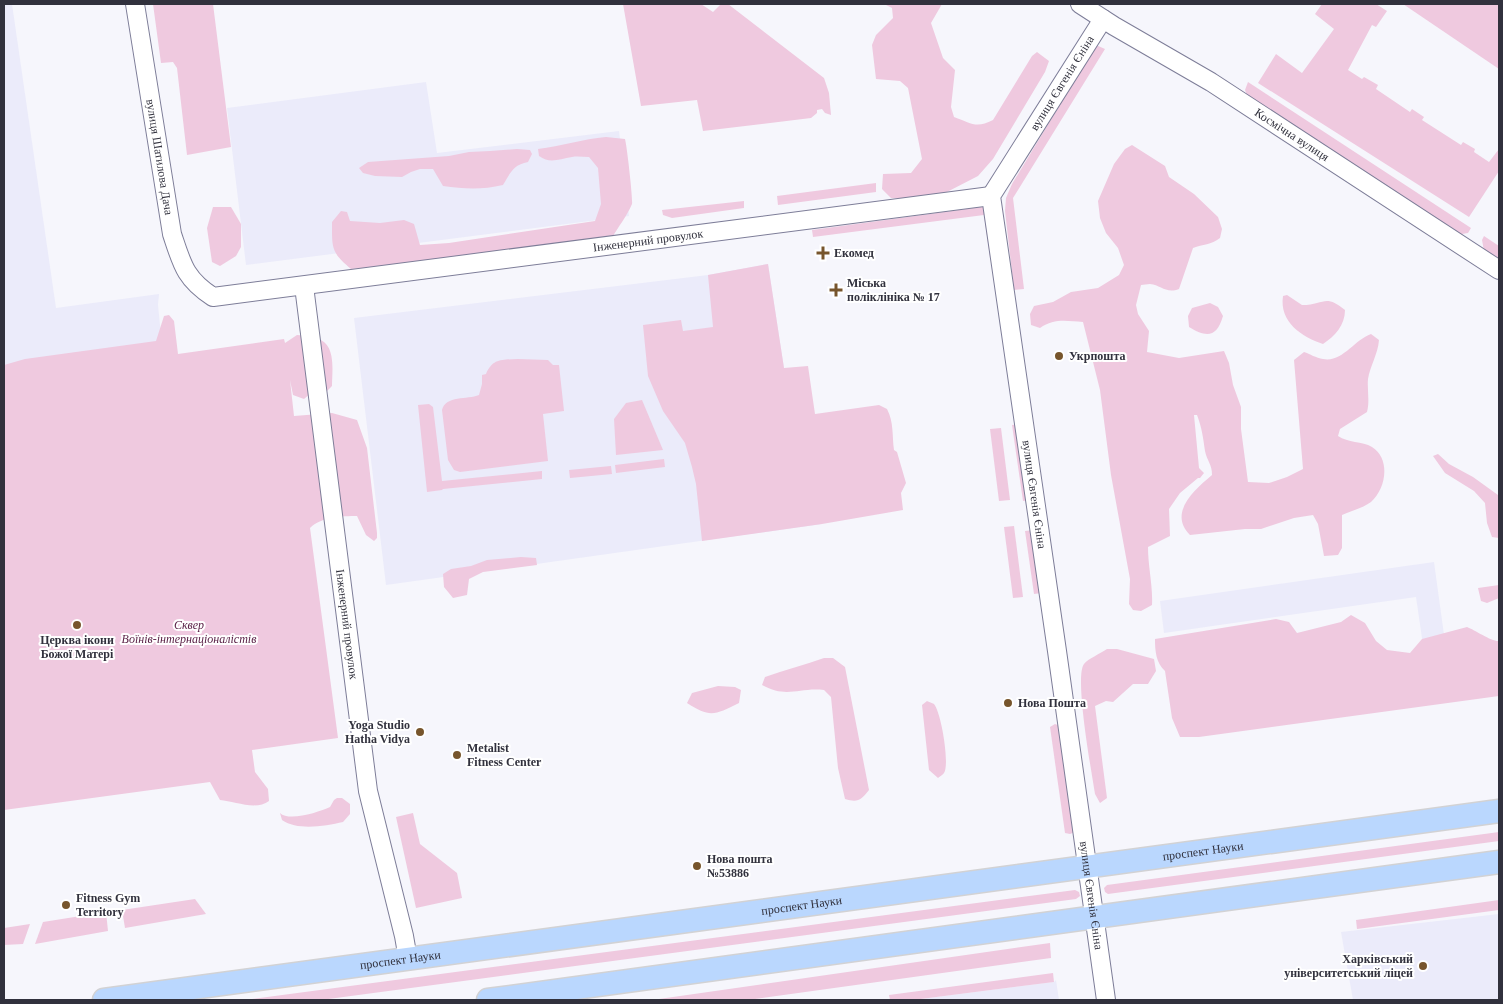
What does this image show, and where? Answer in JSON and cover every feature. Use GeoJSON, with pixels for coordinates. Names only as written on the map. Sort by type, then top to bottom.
{"type":"FeatureCollection","features":[{"type":"Feature","properties":{"kind":"main road","name":"проспект Науки"},"geometry":{"type":"LineString","coordinates":[[104,1000],[1499,811]]}},
{"type":"Feature","properties":{"kind":"main road"},"geometry":{"type":"LineString","coordinates":[[488,1000],[549,996],[1093,917],[1499,862]]}},
{"type":"Feature","properties":{"kind":"street","name":"вулиця Шатилова Дача"},"geometry":{"type":"LineString","coordinates":[[135,4],[172,234],[189,278],[200,289],[213,297]]}},
{"type":"Feature","properties":{"kind":"street","name":"Космічна вулиця"},"geometry":{"type":"LineString","coordinates":[[1080,4],[1210,82],[1499,270]]}},
{"type":"Feature","properties":{"kind":"street","name":"вулиця Євгенія Єніна"},"geometry":{"type":"LineString","coordinates":[[1103,19],[991,196],[1106,1000]]}},
{"type":"Feature","properties":{"kind":"street","name":"Інженерний провулок"},"geometry":{"type":"LineString","coordinates":[[213,297],[991,196]]}},
{"type":"Feature","properties":{"kind":"street","name":"Інженерний провулок"},"geometry":{"type":"LineString","coordinates":[[304,286],[368,791],[408,959]]}},
{"type":"Feature","properties":{"kind":"shaded area"},"geometry":{"type":"Polygon","coordinates":[[[4,4],[12,4],[56,308],[159,294],[158,305],[162,345],[4,365],[4,4]]]}},
{"type":"Feature","properties":{"kind":"shaded area"},"geometry":{"type":"Polygon","coordinates":[[[426,82],[437,153],[619,131],[629,216],[246,265],[227,108],[426,82]]]}},
{"type":"Feature","properties":{"kind":"shaded area"},"geometry":{"type":"Polygon","coordinates":[[[768,264],[787,388],[822,524],[386,585],[354,318],[708,275],[768,264]]]}},
{"type":"Feature","properties":{"kind":"shaded area"},"geometry":{"type":"Polygon","coordinates":[[[1434,562],[1445,642],[1423,645],[1416,597],[1164,633],[1160,601],[1434,562]]]}},
{"type":"Feature","properties":{"kind":"shaded area","name":"Харківський університетський ліцей"},"geometry":{"type":"Polygon","coordinates":[[[1499,914],[1499,1000],[1353,1000],[1341,932],[1499,914]]]}},
{"type":"Feature","properties":{"kind":"shaded area"},"geometry":{"type":"Polygon","coordinates":[[[1056,980],[1059,1000],[913,1000],[1054,982],[1056,980]]]}},
{"type":"Feature","properties":{"kind":"green space"},"geometry":{"type":"Polygon","coordinates":[[[153,4],[213,4],[231,147],[187,155],[177,68],[173,62],[161,63],[153,4]]]}},
{"type":"Feature","properties":{"kind":"green space"},"geometry":{"type":"Polygon","coordinates":[[[623,4],[701,4],[713,12],[721,4],[728,4],[824,78],[829,93],[831,115],[825,113],[822,109],[817,110],[817,113],[811,118],[703,131],[697,100],[641,106],[623,4]]]}},
{"type":"Feature","properties":{"kind":"green space"},"geometry":{"type":"Polygon","coordinates":[[[884,4],[942,4],[931,23],[943,58],[955,70],[951,107],[954,117],[969,123],[978,125],[993,120],[1032,56],[1037,52],[1049,61],[1045,72],[993,159],[978,176],[945,193],[909,199],[891,198],[882,189],[883,174],[911,173],[922,159],[908,88],[900,81],[876,79],[872,45],[876,35],[893,18],[892,8],[884,4]]]}},
{"type":"Feature","properties":{"kind":"green space"},"geometry":{"type":"Polygon","coordinates":[[[1322,4],[1376,4],[1387,11],[1376,27],[1372,25],[1348,70],[1362,79],[1364,77],[1378,85],[1376,89],[1410,112],[1412,109],[1424,117],[1422,120],[1461,145],[1463,142],[1475,149],[1474,152],[1489,162],[1499,149],[1499,171],[1469,217],[1258,83],[1276,54],[1302,73],[1334,29],[1315,14],[1322,4]]]}},
{"type":"Feature","properties":{"kind":"green space"},"geometry":{"type":"Polygon","coordinates":[[[1403,4],[1499,4],[1499,69],[1403,4]]]}},
{"type":"Feature","properties":{"kind":"green space"},"geometry":{"type":"Polygon","coordinates":[[[1096,45],[1105,49],[1013,198],[1024,289],[1014,290],[1005,211],[1006,198],[1012,184],[1096,45]]]}},
{"type":"Feature","properties":{"kind":"green space"},"geometry":{"type":"Polygon","coordinates":[[[1248,82],[1471,228],[1468,233],[1456,235],[1248,98],[1245,90],[1248,82]]]}},
{"type":"Feature","properties":{"kind":"green space"},"geometry":{"type":"Polygon","coordinates":[[[606,137],[625,139],[632,200],[630,208],[612,238],[445,261],[351,269],[336,254],[332,238],[332,222],[341,211],[347,212],[350,221],[380,223],[404,220],[414,224],[420,245],[449,243],[595,221],[601,204],[598,168],[589,157],[547,160],[539,156],[538,149],[606,137]]]}},
{"type":"Feature","properties":{"kind":"green space"},"geometry":{"type":"Polygon","coordinates":[[[1132,145],[1165,166],[1169,177],[1194,194],[1218,217],[1222,229],[1220,238],[1193,248],[1179,289],[1167,290],[1150,284],[1141,285],[1136,305],[1138,314],[1149,331],[1147,352],[1179,358],[1224,351],[1241,407],[1241,429],[1248,482],[1269,483],[1303,469],[1294,360],[1304,352],[1323,359],[1336,358],[1371,334],[1379,340],[1368,379],[1367,412],[1340,429],[1338,436],[1372,447],[1378,452],[1384,466],[1383,482],[1380,490],[1371,502],[1342,515],[1342,548],[1338,555],[1324,556],[1318,524],[1313,515],[1294,518],[1261,529],[1190,535],[1184,527],[1183,510],[1191,495],[1212,475],[1200,424],[1197,415],[1194,415],[1199,468],[1204,473],[1180,493],[1169,509],[1170,536],[1148,547],[1152,605],[1141,611],[1133,610],[1129,604],[1130,579],[1111,475],[1100,390],[1083,322],[1056,321],[1040,328],[1031,325],[1030,314],[1034,306],[1053,302],[1071,292],[1098,288],[1119,275],[1124,265],[1118,248],[1106,233],[1100,218],[1098,201],[1114,164],[1125,149],[1132,145]]]}},
{"type":"Feature","properties":{"kind":"green space"},"geometry":{"type":"Polygon","coordinates":[[[517,149],[530,150],[532,154],[528,162],[516,167],[503,185],[488,188],[443,186],[433,169],[420,169],[402,177],[375,176],[363,173],[359,168],[368,162],[517,149]]]}},
{"type":"Feature","properties":{"kind":"green space"},"geometry":{"type":"Polygon","coordinates":[[[876,183],[876,192],[778,205],[777,196],[876,183]]]}},
{"type":"Feature","properties":{"kind":"green space"},"geometry":{"type":"Polygon","coordinates":[[[744,201],[744,208],[672,218],[663,215],[662,210],[744,201]]]}},
{"type":"Feature","properties":{"kind":"green space"},"geometry":{"type":"Polygon","coordinates":[[[988,206],[996,257],[990,257],[984,215],[813,237],[812,230],[988,206]]]}},
{"type":"Feature","properties":{"kind":"green space"},"geometry":{"type":"Polygon","coordinates":[[[213,207],[231,207],[241,224],[241,247],[236,256],[220,266],[212,262],[207,228],[213,207]]]}},
{"type":"Feature","properties":{"kind":"green space"},"geometry":{"type":"Polygon","coordinates":[[[1484,236],[1499,246],[1499,261],[1484,251],[1482,240],[1484,236]]]}},
{"type":"Feature","properties":{"kind":"green space"},"geometry":{"type":"Polygon","coordinates":[[[768,264],[784,368],[808,366],[815,414],[879,405],[887,409],[892,424],[894,450],[897,452],[906,483],[901,493],[903,510],[702,541],[696,484],[692,467],[685,443],[663,411],[648,376],[643,325],[681,320],[683,331],[713,327],[708,275],[768,264]]]}},
{"type":"Feature","properties":{"kind":"green space"},"geometry":{"type":"Polygon","coordinates":[[[1287,295],[1302,305],[1328,301],[1345,310],[1343,321],[1335,334],[1323,344],[1300,333],[1288,321],[1285,313],[1283,296],[1287,295]]]}},
{"type":"Feature","properties":{"kind":"green space"},"geometry":{"type":"Polygon","coordinates":[[[1210,303],[1218,307],[1223,316],[1218,328],[1210,334],[1206,334],[1189,327],[1188,316],[1192,308],[1210,303]]]}},
{"type":"Feature","properties":{"kind":"green space","name":"Сквер Воїнів-інтернаціоналістів"},"geometry":{"type":"Polygon","coordinates":[[[169,315],[174,321],[178,354],[284,339],[285,343],[297,335],[319,339],[326,344],[331,354],[332,386],[325,393],[311,393],[304,399],[293,395],[290,380],[294,416],[332,413],[357,420],[367,448],[377,533],[377,538],[374,541],[366,535],[357,516],[326,519],[310,528],[338,738],[252,750],[255,772],[268,789],[269,801],[264,804],[245,805],[220,800],[210,782],[4,810],[4,365],[25,359],[156,341],[164,316],[169,315]]]}},
{"type":"Feature","properties":{"kind":"green space"},"geometry":{"type":"Polygon","coordinates":[[[518,359],[548,360],[553,365],[559,365],[564,411],[543,414],[548,461],[460,472],[454,470],[448,460],[442,410],[444,405],[452,400],[479,395],[482,375],[486,374],[495,362],[518,359]]]}},
{"type":"Feature","properties":{"kind":"green space"},"geometry":{"type":"Polygon","coordinates":[[[642,400],[663,450],[616,455],[614,419],[626,403],[642,400]]]}},
{"type":"Feature","properties":{"kind":"green space"},"geometry":{"type":"Polygon","coordinates":[[[429,404],[433,407],[442,481],[542,471],[542,479],[427,492],[418,405],[429,404]]]}},
{"type":"Feature","properties":{"kind":"green space"},"geometry":{"type":"Polygon","coordinates":[[[1019,424],[1031,500],[1023,501],[1012,425],[1019,424]]]}},
{"type":"Feature","properties":{"kind":"green space"},"geometry":{"type":"Polygon","coordinates":[[[1001,428],[1010,500],[999,501],[990,429],[1001,428]]]}},
{"type":"Feature","properties":{"kind":"green space"},"geometry":{"type":"Polygon","coordinates":[[[1438,454],[1449,464],[1473,477],[1498,495],[1499,493],[1499,538],[1492,537],[1487,523],[1485,503],[1474,491],[1445,473],[1433,456],[1438,454]]]}},
{"type":"Feature","properties":{"kind":"green space"},"geometry":{"type":"Polygon","coordinates":[[[664,459],[665,467],[616,473],[615,465],[664,459]]]}},
{"type":"Feature","properties":{"kind":"green space"},"geometry":{"type":"Polygon","coordinates":[[[611,466],[612,474],[570,478],[569,470],[611,466]]]}},
{"type":"Feature","properties":{"kind":"green space"},"geometry":{"type":"Polygon","coordinates":[[[1014,526],[1023,597],[1013,598],[1004,527],[1014,526]]]}},
{"type":"Feature","properties":{"kind":"green space"},"geometry":{"type":"Polygon","coordinates":[[[1034,530],[1042,593],[1034,594],[1025,531],[1034,530]]]}},
{"type":"Feature","properties":{"kind":"green space"},"geometry":{"type":"Polygon","coordinates":[[[521,557],[536,558],[537,565],[483,572],[469,579],[467,595],[453,598],[444,587],[443,574],[451,569],[471,566],[487,560],[521,557]]]}},
{"type":"Feature","properties":{"kind":"green space"},"geometry":{"type":"Polygon","coordinates":[[[1499,585],[1499,598],[1487,603],[1481,601],[1478,588],[1499,585]]]}},
{"type":"Feature","properties":{"kind":"green space"},"geometry":{"type":"Polygon","coordinates":[[[1351,615],[1365,623],[1376,641],[1387,650],[1410,653],[1422,639],[1467,627],[1488,638],[1499,641],[1499,696],[1199,737],[1180,737],[1172,718],[1165,671],[1158,661],[1155,639],[1276,619],[1289,622],[1297,633],[1341,622],[1351,615]]]}},
{"type":"Feature","properties":{"kind":"green space"},"geometry":{"type":"Polygon","coordinates":[[[1107,649],[1117,649],[1154,659],[1156,671],[1148,684],[1133,684],[1113,702],[1106,701],[1095,706],[1107,798],[1100,803],[1095,794],[1088,748],[1082,706],[1081,672],[1086,662],[1107,649]]]}},
{"type":"Feature","properties":{"kind":"green space"},"geometry":{"type":"Polygon","coordinates":[[[824,658],[833,658],[845,667],[869,790],[856,801],[845,799],[838,768],[831,697],[824,690],[786,692],[762,685],[765,677],[824,658]]]}},
{"type":"Feature","properties":{"kind":"green space"},"geometry":{"type":"Polygon","coordinates":[[[718,686],[735,687],[741,690],[739,703],[718,712],[707,713],[687,703],[692,693],[718,686]]]}},
{"type":"Feature","properties":{"kind":"green space"},"geometry":{"type":"Polygon","coordinates":[[[927,701],[934,704],[937,709],[944,738],[946,768],[944,774],[938,778],[929,770],[922,705],[927,701]]]}},
{"type":"Feature","properties":{"kind":"green space"},"geometry":{"type":"Polygon","coordinates":[[[1055,724],[1060,726],[1075,832],[1070,834],[1065,833],[1050,727],[1055,724]]]}},
{"type":"Feature","properties":{"kind":"green space"},"geometry":{"type":"Polygon","coordinates":[[[337,798],[342,798],[350,804],[350,814],[343,822],[304,827],[282,820],[280,813],[290,817],[312,813],[330,807],[337,798]]]}},
{"type":"Feature","properties":{"kind":"green space"},"geometry":{"type":"Polygon","coordinates":[[[413,813],[420,844],[457,873],[462,898],[416,908],[396,817],[413,813]]]}},
{"type":"Feature","properties":{"kind":"green space"},"geometry":{"type":"Polygon","coordinates":[[[1499,832],[1499,841],[1108,894],[1104,888],[1107,885],[1499,832]]]}},
{"type":"Feature","properties":{"kind":"green space"},"geometry":{"type":"Polygon","coordinates":[[[1075,890],[1079,892],[1080,896],[1076,899],[321,1000],[244,1000],[1075,890]]]}},
{"type":"Feature","properties":{"kind":"green space"},"geometry":{"type":"Polygon","coordinates":[[[195,899],[206,914],[125,928],[122,910],[195,899]]]}},
{"type":"Feature","properties":{"kind":"green space"},"geometry":{"type":"Polygon","coordinates":[[[1499,900],[1499,910],[1357,929],[1356,920],[1499,900]]]}},
{"type":"Feature","properties":{"kind":"green space"},"geometry":{"type":"Polygon","coordinates":[[[106,912],[108,931],[35,944],[43,922],[106,912]]]}},
{"type":"Feature","properties":{"kind":"green space"},"geometry":{"type":"Polygon","coordinates":[[[30,924],[23,944],[4,945],[4,928],[30,924]]]}},
{"type":"Feature","properties":{"kind":"green space"},"geometry":{"type":"Polygon","coordinates":[[[1050,943],[1051,958],[748,1000],[652,1000],[1050,943]]]}},
{"type":"Feature","properties":{"kind":"green space"},"geometry":{"type":"Polygon","coordinates":[[[1053,973],[1054,982],[913,1000],[890,1000],[889,995],[1053,973]]]}},
{"type":"Feature","properties":{"kind":"place","name":"Екомед"},"geometry":{"type":"Point","coordinates":[823,253]}},
{"type":"Feature","properties":{"kind":"place","name":"Міська поліклініка № 17"},"geometry":{"type":"Point","coordinates":[836,290]}},
{"type":"Feature","properties":{"kind":"place","name":"Укрпошта"},"geometry":{"type":"Point","coordinates":[1059,356]}},
{"type":"Feature","properties":{"kind":"place","name":"Церква ікони Божої Матері"},"geometry":{"type":"Point","coordinates":[77,625]}},
{"type":"Feature","properties":{"kind":"place","name":"Нова Пошта"},"geometry":{"type":"Point","coordinates":[1008,703]}},
{"type":"Feature","properties":{"kind":"place","name":"Yoga Studio Hatha Vidya"},"geometry":{"type":"Point","coordinates":[420,732]}},
{"type":"Feature","properties":{"kind":"place","name":"Metalist Fitness Center"},"geometry":{"type":"Point","coordinates":[457,755]}},
{"type":"Feature","properties":{"kind":"place","name":"Нова пошта №53886"},"geometry":{"type":"Point","coordinates":[697,866]}},
{"type":"Feature","properties":{"kind":"place","name":"Fitness Gym Territory"},"geometry":{"type":"Point","coordinates":[66,905]}},
{"type":"Feature","properties":{"kind":"place","name":"Харківський університетський ліцей"},"geometry":{"type":"Point","coordinates":[1423,966]}}]}
